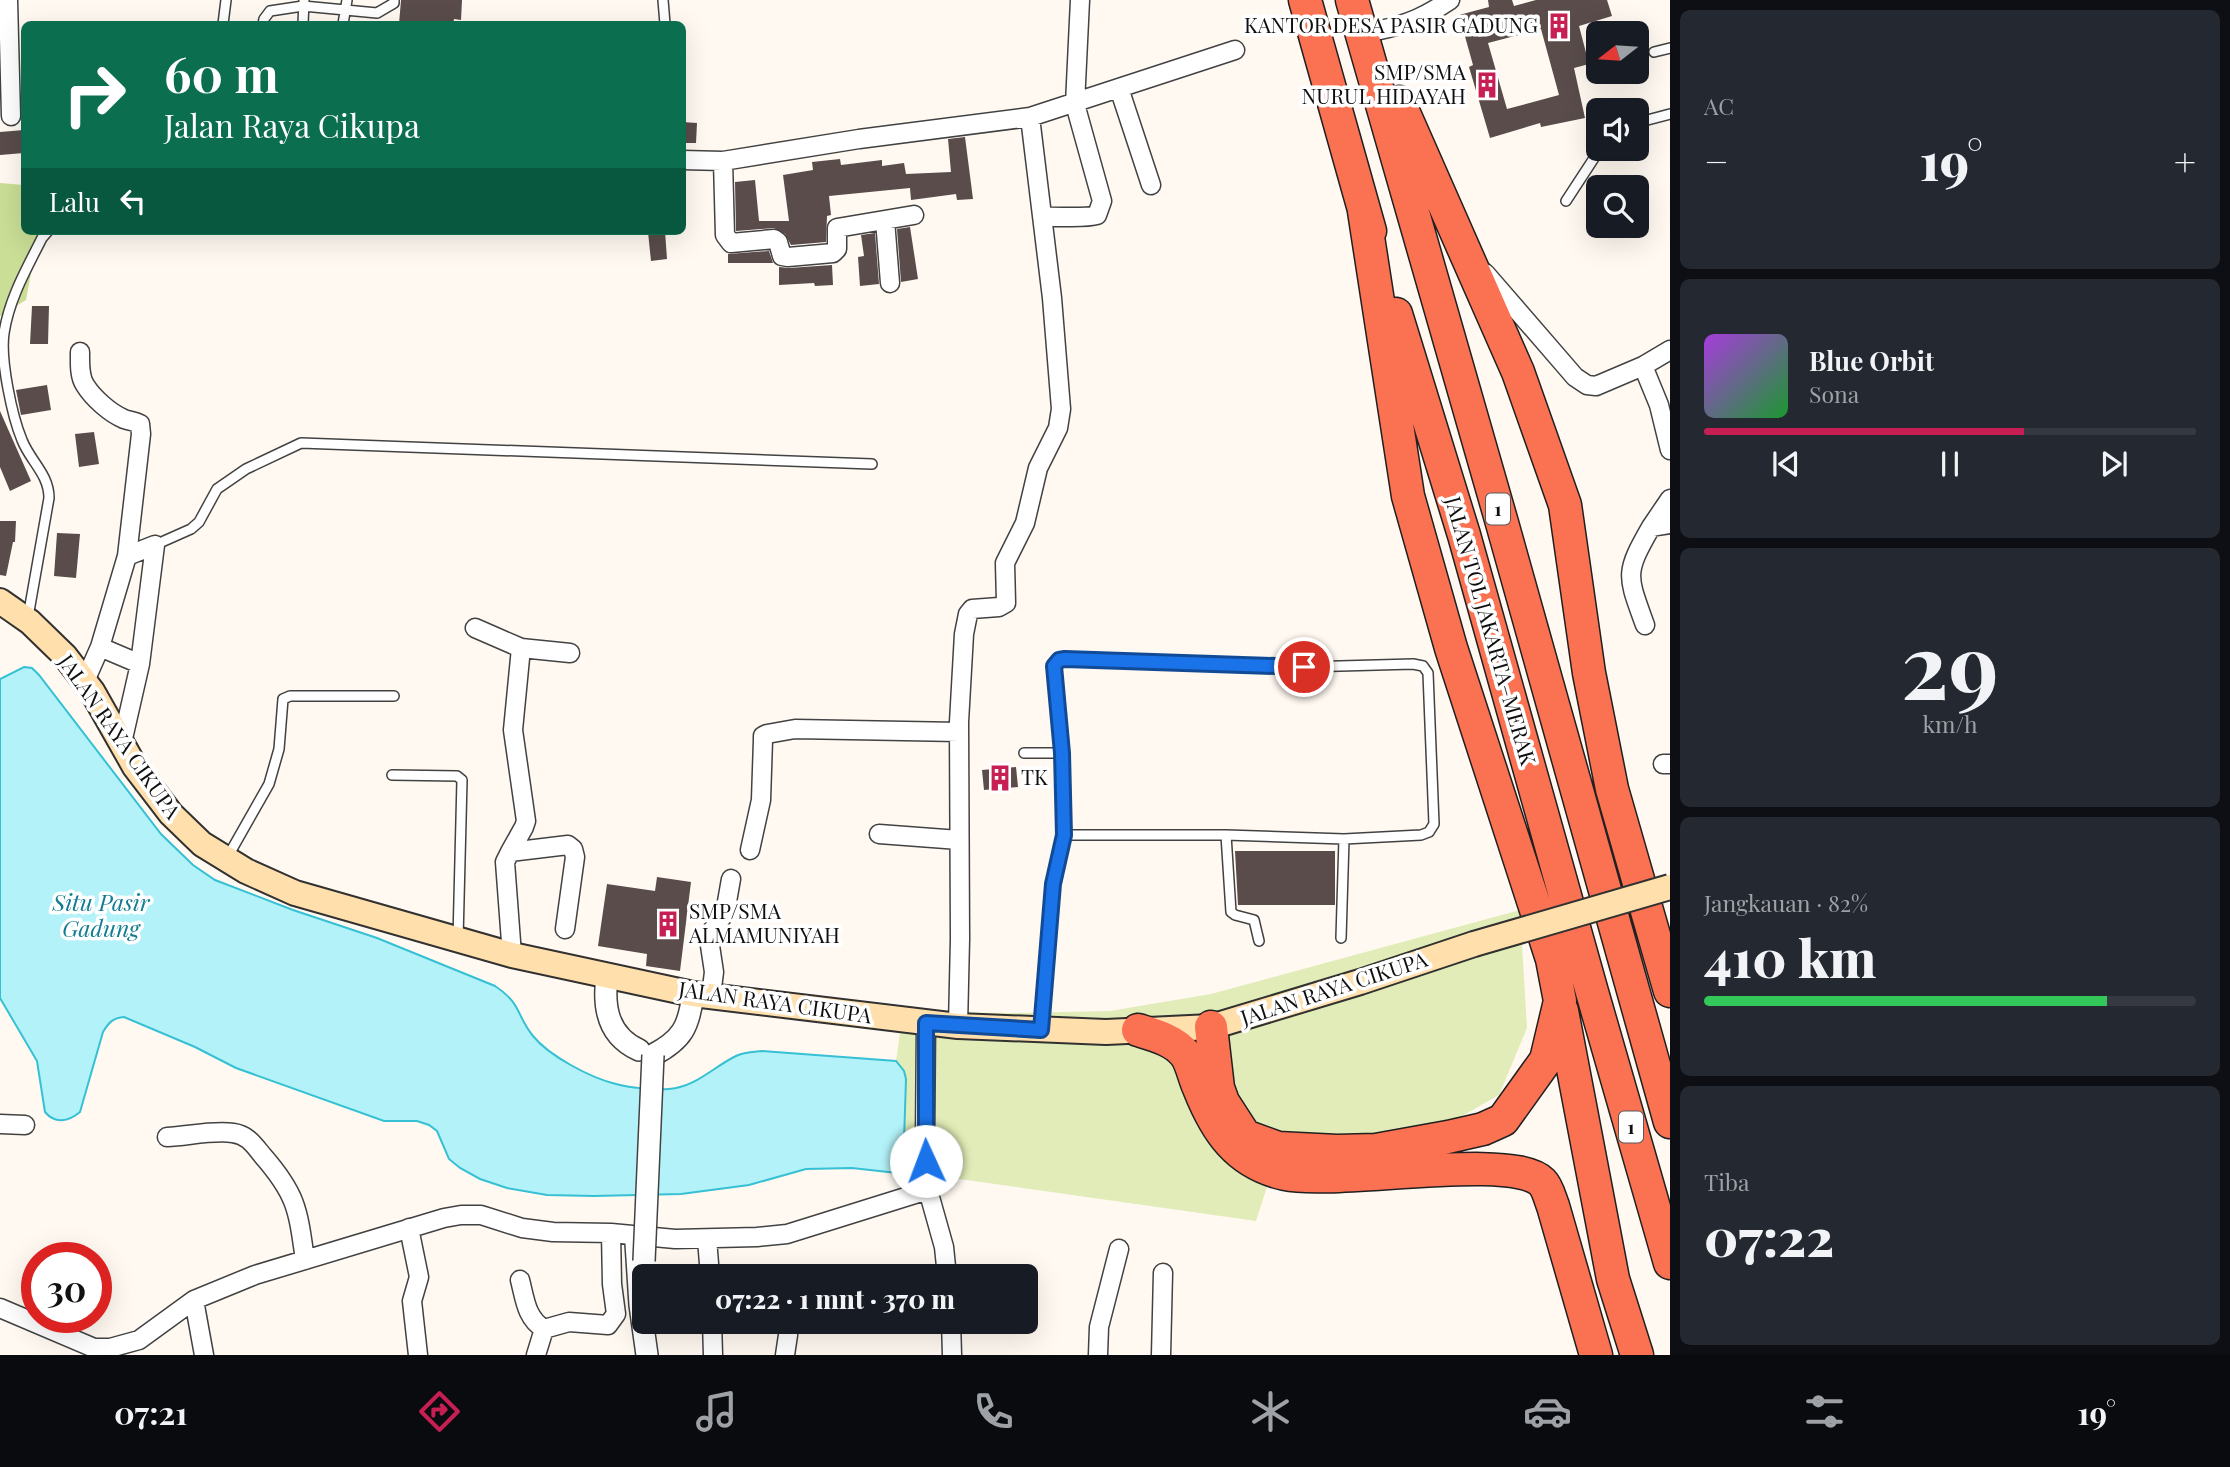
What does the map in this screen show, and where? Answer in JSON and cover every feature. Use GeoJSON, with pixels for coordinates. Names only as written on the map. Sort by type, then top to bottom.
{"type":"FeatureCollection","features":[{"type":"Feature","properties":{"kind":"highway","name":"JALAN TOL JAKARTA–MERAK"},"geometry":{"type":"LineString","coordinates":[[1305,0],[1364,211],[1464,535],[1670,1263]]}},
{"type":"Feature","properties":{"kind":"highway","name":"JALAN TOL JAKARTA–MERAK"},"geometry":{"type":"LineString","coordinates":[[1352,0],[1372,34],[1502,523],[1670,1122]]}},
{"type":"Feature","properties":{"kind":"highway"},"geometry":{"type":"LineString","coordinates":[[1372,34],[1394,92],[1518,372],[1566,505],[1589,673],[1612,789],[1670,991]]}},
{"type":"Feature","properties":{"kind":"highway"},"geometry":{"type":"LineString","coordinates":[[1364,211],[1408,496],[1451,648],[1552,959],[1614,1279],[1637,1355]]}},
{"type":"Feature","properties":{"kind":"highway"},"geometry":{"type":"LineString","coordinates":[[1211,1027],[1217,1088],[1245,1136],[1278,1148],[1376,1150],[1483,1129],[1503,1120],[1546,1060],[1560,1001]]}},
{"type":"Feature","properties":{"kind":"highway"},"geometry":{"type":"LineString","coordinates":[[1138,1030],[1171,1042],[1185,1054],[1208,1112],[1222,1134],[1241,1155],[1261,1166],[1285,1174],[1310,1177],[1465,1170],[1528,1174],[1537,1179],[1544,1184],[1553,1206],[1596,1355]]}},
{"type":"Feature","properties":{"kind":"main road","name":"JALAN RAYA CIKUPA"},"geometry":{"type":"LineString","coordinates":[[0,601],[27,620],[65,656],[85,681],[135,766],[179,824],[226,860],[295,893],[458,940],[607,977],[702,995],[958,1026],[1106,1032],[1211,1027],[1474,944],[1670,887]]}},
{"type":"Feature","properties":{"kind":"street"},"geometry":{"type":"LineString","coordinates":[[8,0],[12,116]]}},
{"type":"Feature","properties":{"kind":"street"},"geometry":{"type":"LineString","coordinates":[[1043,217],[1088,218],[1097,215],[1102,201],[1075,104],[1080,0]]}},
{"type":"Feature","properties":{"kind":"street"},"geometry":{"type":"LineString","coordinates":[[1372,34],[1415,21],[1450,0]]}},
{"type":"Feature","properties":{"kind":"street"},"geometry":{"type":"LineString","coordinates":[[686,160],[723,161],[859,139],[1030,117],[1235,50]]}},
{"type":"Feature","properties":{"kind":"street"},"geometry":{"type":"LineString","coordinates":[[1119,88],[1151,185]]}},
{"type":"Feature","properties":{"kind":"street"},"geometry":{"type":"LineString","coordinates":[[958,1026],[959,732],[964,634],[968,614],[972,609],[999,607],[1006,603],[1005,563],[1025,523],[1038,468],[1060,419],[1061,409],[1052,298],[1030,117]]}},
{"type":"Feature","properties":{"kind":"street"},"geometry":{"type":"LineString","coordinates":[[723,161],[725,235],[731,243],[774,239],[778,242],[782,256],[788,257],[833,253],[837,249],[838,228],[914,215]]}},
{"type":"Feature","properties":{"kind":"street"},"geometry":{"type":"LineString","coordinates":[[885,220],[890,283]]}},
{"type":"Feature","properties":{"kind":"street"},"geometry":{"type":"LineString","coordinates":[[1459,240],[1575,377],[1587,385],[1596,386],[1670,351]]}},
{"type":"Feature","properties":{"kind":"street"},"geometry":{"type":"LineString","coordinates":[[80,352],[80,369],[84,384],[108,408],[124,419],[140,424],[141,434],[127,556],[100,647],[85,681]]}},
{"type":"Feature","properties":{"kind":"street"},"geometry":{"type":"LineString","coordinates":[[1643,366],[1659,405],[1670,450]]}},
{"type":"Feature","properties":{"kind":"street"},"geometry":{"type":"LineString","coordinates":[[1645,625],[1630,576],[1635,555],[1670,499]]}},
{"type":"Feature","properties":{"kind":"street"},"geometry":{"type":"LineString","coordinates":[[1651,527],[1670,524]]}},
{"type":"Feature","properties":{"kind":"street"},"geometry":{"type":"LineString","coordinates":[[122,743],[140,664],[155,545],[127,556]]}},
{"type":"Feature","properties":{"kind":"street"},"geometry":{"type":"LineString","coordinates":[[475,628],[521,648],[570,653]]}},
{"type":"Feature","properties":{"kind":"street"},"geometry":{"type":"LineString","coordinates":[[100,647],[140,664]]}},
{"type":"Feature","properties":{"kind":"street"},"geometry":{"type":"LineString","coordinates":[[512,955],[505,862],[526,821],[513,730],[521,648]]}},
{"type":"Feature","properties":{"kind":"street"},"geometry":{"type":"LineString","coordinates":[[750,850],[761,800],[763,736],[795,729],[959,732]]}},
{"type":"Feature","properties":{"kind":"street"},"geometry":{"type":"LineString","coordinates":[[879,834],[958,840]]}},
{"type":"Feature","properties":{"kind":"street"},"geometry":{"type":"LineString","coordinates":[[510,852],[568,845],[573,849],[575,857],[565,929]]}},
{"type":"Feature","properties":{"kind":"street"},"geometry":{"type":"LineString","coordinates":[[607,977],[604,994],[606,1011],[615,1030],[629,1045],[646,1052],[670,1046],[679,1037],[691,1010],[714,972],[709,939],[724,913],[731,879]]}},
{"type":"Feature","properties":{"kind":"street"},"geometry":{"type":"LineString","coordinates":[[926,1023],[925,1141],[928,1190],[944,1247],[946,1264]]}},
{"type":"Feature","properties":{"kind":"street"},"geometry":{"type":"LineString","coordinates":[[646,1052],[640,1305],[647,1355]]}},
{"type":"Feature","properties":{"kind":"street"},"geometry":{"type":"LineString","coordinates":[[0,1124],[25,1125]]}},
{"type":"Feature","properties":{"kind":"street"},"geometry":{"type":"LineString","coordinates":[[167,1137],[233,1133],[248,1138],[283,1179],[292,1195],[299,1214],[305,1260]]}},
{"type":"Feature","properties":{"kind":"street"},"geometry":{"type":"LineString","coordinates":[[0,1308],[94,1351],[139,1340],[194,1300],[255,1275],[461,1215],[481,1215],[522,1228],[553,1232],[611,1233],[676,1239],[757,1237],[787,1234],[928,1190]]}},
{"type":"Feature","properties":{"kind":"street"},"geometry":{"type":"LineString","coordinates":[[410,1228],[419,1277],[412,1301],[418,1355]]}},
{"type":"Feature","properties":{"kind":"street"},"geometry":{"type":"LineString","coordinates":[[520,1280],[527,1311],[536,1324],[544,1329],[569,1322],[608,1325],[617,1314],[612,1284],[611,1233]]}},
{"type":"Feature","properties":{"kind":"street"},"geometry":{"type":"LineString","coordinates":[[707,1239],[709,1264]]}},
{"type":"Feature","properties":{"kind":"street"},"geometry":{"type":"LineString","coordinates":[[1098,1355],[1099,1327],[1119,1249]]}},
{"type":"Feature","properties":{"kind":"street"},"geometry":{"type":"LineString","coordinates":[[1160,1355],[1163,1273]]}},
{"type":"Feature","properties":{"kind":"street"},"geometry":{"type":"LineString","coordinates":[[194,1300],[204,1355]]}},
{"type":"Feature","properties":{"kind":"street"},"geometry":{"type":"LineString","coordinates":[[536,1355],[544,1329]]}},
{"type":"Feature","properties":{"kind":"street"},"geometry":{"type":"LineString","coordinates":[[653,1334],[657,1355]]}},
{"type":"Feature","properties":{"kind":"street"},"geometry":{"type":"LineString","coordinates":[[712,1334],[713,1355]]}},
{"type":"Feature","properties":{"kind":"street"},"geometry":{"type":"LineString","coordinates":[[951,1334],[952,1355]]}},
{"type":"Feature","properties":{"kind":"street"},"geometry":{"type":"LineString","coordinates":[[785,1355],[788,1335]]}},
{"type":"Feature","properties":{"kind":"lane"},"geometry":{"type":"LineString","coordinates":[[223,21],[226,0]]}},
{"type":"Feature","properties":{"kind":"lane"},"geometry":{"type":"LineString","coordinates":[[264,21],[270,11],[303,3],[346,5],[377,13],[394,3],[394,0]]}},
{"type":"Feature","properties":{"kind":"lane"},"geometry":{"type":"LineString","coordinates":[[663,0],[665,21]]}},
{"type":"Feature","properties":{"kind":"lane"},"geometry":{"type":"LineString","coordinates":[[303,3],[303,21]]}},
{"type":"Feature","properties":{"kind":"lane"},"geometry":{"type":"LineString","coordinates":[[1654,52],[1670,48]]}},
{"type":"Feature","properties":{"kind":"lane"},"geometry":{"type":"LineString","coordinates":[[1649,120],[1670,114]]}},
{"type":"Feature","properties":{"kind":"lane"},"geometry":{"type":"LineString","coordinates":[[1566,201],[1592,161]]}},
{"type":"Feature","properties":{"kind":"lane"},"geometry":{"type":"LineString","coordinates":[[27,620],[49,489],[46,478],[20,437],[9,393],[3,342],[16,293],[45,235]]}},
{"type":"Feature","properties":{"kind":"lane"},"geometry":{"type":"LineString","coordinates":[[155,545],[191,529],[199,522],[217,489],[246,469],[301,443],[873,464]]}},
{"type":"Feature","properties":{"kind":"lane"},"geometry":{"type":"LineString","coordinates":[[1041,1030],[1053,884],[1064,835],[1062,753],[1054,666],[1059,660],[1304,667],[1413,664],[1423,666],[1428,673],[1434,824],[1429,832],[1421,835],[1344,839],[1226,835],[1064,835]]}},
{"type":"Feature","properties":{"kind":"lane"},"geometry":{"type":"LineString","coordinates":[[226,860],[269,784],[279,749],[284,699],[290,696],[394,696]]}},
{"type":"Feature","properties":{"kind":"lane"},"geometry":{"type":"LineString","coordinates":[[1024,752],[1062,753]]}},
{"type":"Feature","properties":{"kind":"lane"},"geometry":{"type":"LineString","coordinates":[[392,775],[457,776],[462,780],[458,940]]}},
{"type":"Feature","properties":{"kind":"lane"},"geometry":{"type":"LineString","coordinates":[[1226,835],[1231,912],[1254,920],[1259,942]]}},
{"type":"Feature","properties":{"kind":"lane"},"geometry":{"type":"LineString","coordinates":[[1341,939],[1344,839]]}},
{"type":"Feature","properties":{"kind":"green space"},"geometry":{"type":"Polygon","coordinates":[[[0,183],[21,185],[21,235],[38,235],[26,300],[0,316],[0,183]]]}},
{"type":"Feature","properties":{"kind":"green space"},"geometry":{"type":"Polygon","coordinates":[[[1520,910],[1527,1028],[1499,1095],[1432,1133],[1278,1153],[1256,1221],[903,1171],[906,1079],[904,1071],[896,1061],[903,1012],[1110,1011],[1211,994],[1520,910]]]}},
{"type":"Feature","properties":{"kind":"water","name":"Situ Pasir Gadung"},"geometry":{"type":"Polygon","coordinates":[[[24,667],[32,668],[39,675],[161,834],[193,865],[215,880],[377,938],[495,986],[510,998],[540,1044],[595,1077],[628,1087],[669,1089],[688,1085],[739,1055],[762,1051],[896,1061],[904,1071],[906,1079],[903,1171],[897,1173],[852,1168],[806,1169],[749,1185],[681,1194],[547,1195],[507,1188],[480,1179],[460,1168],[449,1159],[437,1131],[429,1125],[417,1121],[384,1121],[236,1068],[195,1047],[124,1017],[112,1021],[103,1032],[80,1112],[66,1120],[49,1116],[45,1112],[37,1061],[0,998],[0,679],[24,667]]]}},
{"type":"Feature","properties":{"kind":"building"},"geometry":{"type":"Polygon","coordinates":[[[401,0],[462,0],[461,20],[399,21],[401,0]]]}},
{"type":"Feature","properties":{"kind":"building"},"geometry":{"type":"Polygon","coordinates":[[[1488,0],[1512,0],[1514,6],[1536,0],[1607,0],[1612,16],[1586,21],[1586,24],[1579,26],[1586,53],[1586,65],[1574,68],[1585,118],[1541,127],[1540,123],[1490,138],[1469,67],[1473,65],[1459,15],[1489,7],[1488,0]],[[1541,29],[1488,43],[1507,109],[1559,95],[1541,29]]]}},
{"type":"Feature","properties":{"kind":"building"},"geometry":{"type":"Polygon","coordinates":[[[686,122],[697,123],[696,143],[686,143],[686,122]]]}},
{"type":"Feature","properties":{"kind":"building"},"geometry":{"type":"Polygon","coordinates":[[[21,130],[21,153],[0,155],[0,132],[21,130]]]}},
{"type":"Feature","properties":{"kind":"building"},"geometry":{"type":"Polygon","coordinates":[[[965,137],[973,199],[957,200],[956,194],[911,200],[910,188],[829,196],[831,215],[827,216],[826,242],[791,245],[785,234],[774,228],[736,231],[735,182],[755,180],[759,221],[789,221],[783,175],[813,170],[812,162],[840,159],[841,165],[882,160],[882,166],[904,163],[906,174],[951,172],[948,139],[965,137]]]}},
{"type":"Feature","properties":{"kind":"building"},"geometry":{"type":"Polygon","coordinates":[[[910,227],[918,279],[901,282],[897,229],[910,227]]]}},
{"type":"Feature","properties":{"kind":"building"},"geometry":{"type":"Polygon","coordinates":[[[875,233],[879,284],[860,286],[858,257],[864,256],[861,235],[875,233]]]}},
{"type":"Feature","properties":{"kind":"building"},"geometry":{"type":"Polygon","coordinates":[[[648,235],[665,235],[667,259],[651,261],[648,235]]]}},
{"type":"Feature","properties":{"kind":"building"},"geometry":{"type":"Polygon","coordinates":[[[769,251],[773,263],[728,263],[728,254],[769,251]]]}},
{"type":"Feature","properties":{"kind":"building"},"geometry":{"type":"Polygon","coordinates":[[[832,265],[833,285],[779,285],[779,267],[832,265]]]}},
{"type":"Feature","properties":{"kind":"building"},"geometry":{"type":"Polygon","coordinates":[[[32,306],[49,306],[48,344],[30,344],[32,306]]]}},
{"type":"Feature","properties":{"kind":"building"},"geometry":{"type":"Polygon","coordinates":[[[47,385],[51,410],[21,415],[16,390],[47,385]]]}},
{"type":"Feature","properties":{"kind":"building"},"geometry":{"type":"Polygon","coordinates":[[[0,411],[31,481],[10,491],[0,467],[0,411]]]}},
{"type":"Feature","properties":{"kind":"building"},"geometry":{"type":"Polygon","coordinates":[[[94,432],[99,464],[79,467],[75,434],[94,432]]]}},
{"type":"Feature","properties":{"kind":"building"},"geometry":{"type":"Polygon","coordinates":[[[0,521],[16,521],[15,542],[6,576],[0,575],[0,521]]]}},
{"type":"Feature","properties":{"kind":"building"},"geometry":{"type":"Polygon","coordinates":[[[57,533],[80,534],[76,578],[54,576],[57,533]]]}},
{"type":"Feature","properties":{"kind":"building","name":"TK"},"geometry":{"type":"Polygon","coordinates":[[[1016,767],[1018,787],[984,790],[982,770],[1016,767]]]}},
{"type":"Feature","properties":{"kind":"building"},"geometry":{"type":"Polygon","coordinates":[[[1235,851],[1335,851],[1335,905],[1238,905],[1235,851]]]}},
{"type":"Feature","properties":{"kind":"building"},"geometry":{"type":"Polygon","coordinates":[[[657,877],[691,882],[680,971],[646,966],[647,954],[598,946],[607,884],[655,891],[657,877]]]}},
{"type":"Feature","properties":{"kind":"place","name":"KANTOR DESA PASIR GADUNG"},"geometry":{"type":"Point","coordinates":[1559,26]}},
{"type":"Feature","properties":{"kind":"place","name":"SMP/SMA NURUL HIDAYAH"},"geometry":{"type":"Point","coordinates":[1487,85]}},
{"type":"Feature","properties":{"kind":"place","name":"TK"},"geometry":{"type":"Point","coordinates":[1000,778]}},
{"type":"Feature","properties":{"kind":"place","name":"SMP/SMA ALMAMUNIYAH"},"geometry":{"type":"Point","coordinates":[668,924]}},
{"type":"Feature","properties":{"kind":"route"},"geometry":{"type":"LineString","coordinates":[[926,1161],[926,1023],[1041,1030],[1053,884],[1064,835],[1062,753],[1054,666],[1059,660],[1065,659],[1304,667]]}}]}
